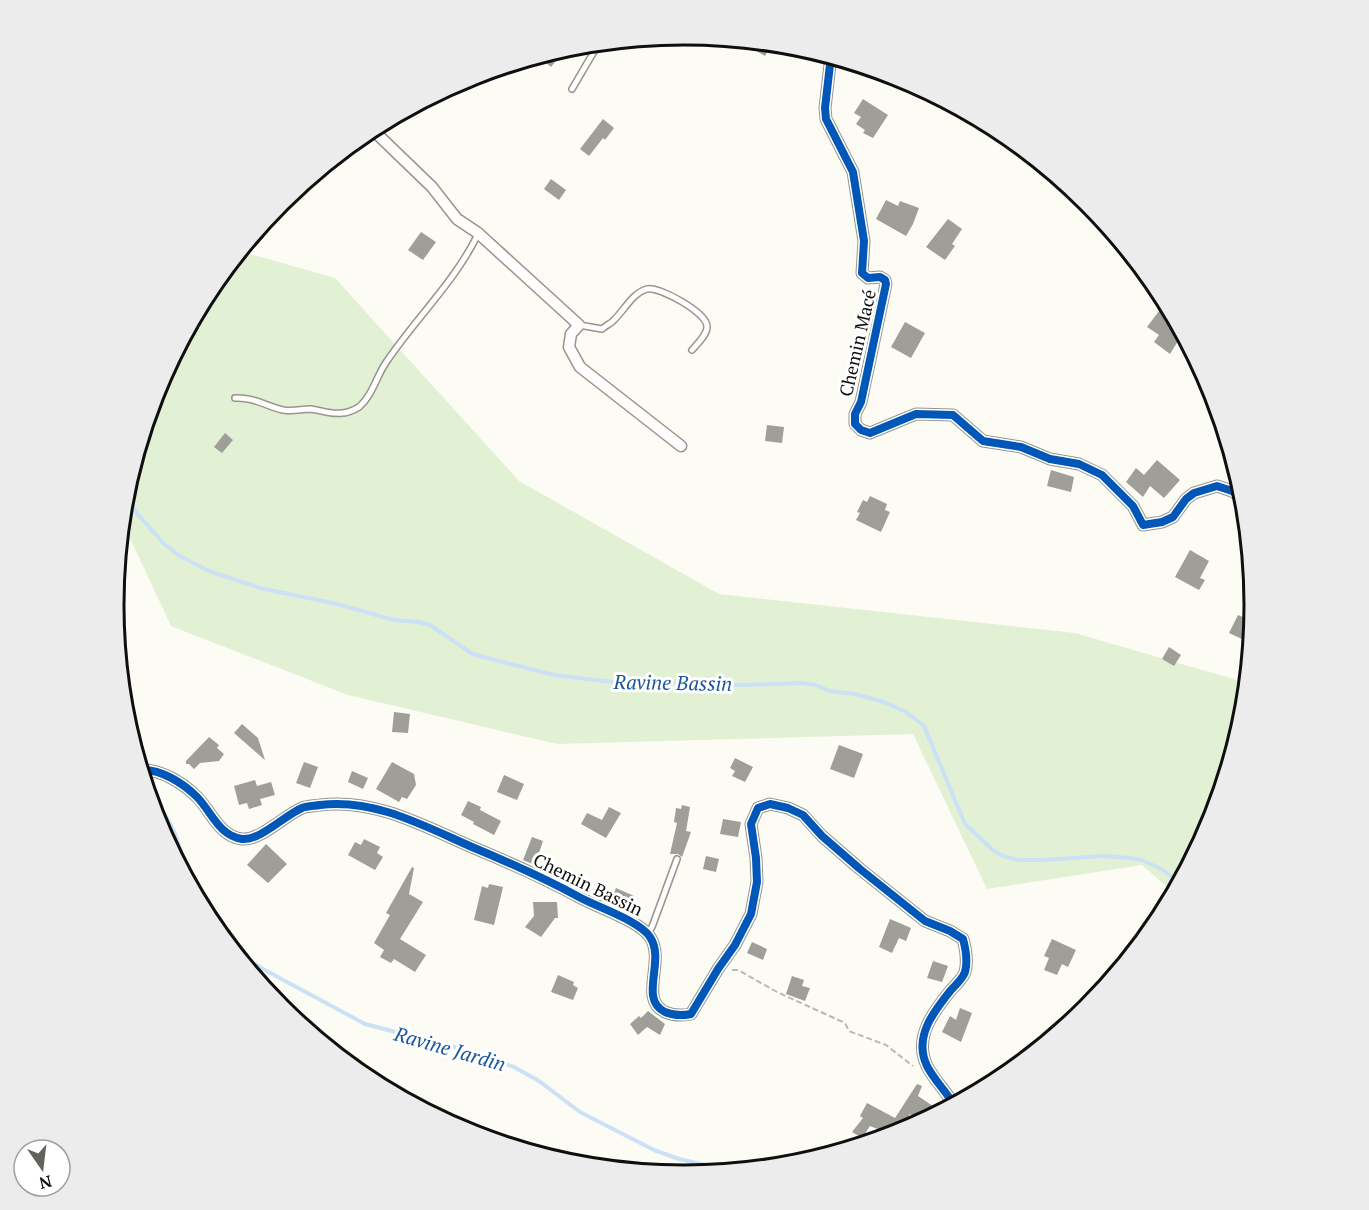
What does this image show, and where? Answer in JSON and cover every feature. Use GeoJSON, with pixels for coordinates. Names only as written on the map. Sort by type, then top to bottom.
{"type":"FeatureCollection","features":[{"type":"Feature","properties":{"kind":"street","name":"Chemin Macé"},"geometry":{"type":"LineString","coordinates":[[830,64],[825,108],[826,120],[853,172],[864,241],[862,273],[868,278],[880,277],[885,280],[886,285],[864,393],[855,414],[855,423],[861,430],[870,434],[916,414],[953,415],[983,441],[1021,447],[1050,459],[1079,464],[1102,476],[1133,506],[1143,525],[1162,522],[1173,517],[1194,493],[1217,486],[1233,492]]}},
{"type":"Feature","properties":{"kind":"street"},"geometry":{"type":"LineString","coordinates":[[378,136],[432,187],[457,219],[478,232],[579,325],[571,334],[569,347],[580,367],[681,446]]}},
{"type":"Feature","properties":{"kind":"street","name":"Chemin Bassin"},"geometry":{"type":"LineString","coordinates":[[150,771],[158,771],[196,796],[228,835],[244,840],[269,830],[303,808],[352,804],[384,810],[552,882],[591,904],[641,927],[654,949],[656,967],[653,1000],[656,1008],[672,1015],[691,1014],[735,945],[751,914],[757,882],[751,824],[758,808],[770,804],[788,808],[803,815],[822,836],[925,921],[963,939],[966,951],[964,974],[925,1028],[924,1054],[929,1068]]}},
{"type":"Feature","properties":{"kind":"street"},"geometry":{"type":"LineString","coordinates":[[929,1068],[949,1098]]}},
{"type":"Feature","properties":{"kind":"lane"},"geometry":{"type":"LineString","coordinates":[[572,89],[593,53]]}},
{"type":"Feature","properties":{"kind":"lane"},"geometry":{"type":"LineString","coordinates":[[235,398],[247,398],[282,410],[296,412],[309,409],[339,414],[359,407],[368,396],[383,366],[412,325],[462,263],[478,232]]}},
{"type":"Feature","properties":{"kind":"lane"},"geometry":{"type":"LineString","coordinates":[[579,325],[602,328],[613,321],[636,295],[648,289],[656,289],[691,307],[706,322],[707,328],[704,335],[692,350]]}},
{"type":"Feature","properties":{"kind":"lane"},"geometry":{"type":"LineString","coordinates":[[647,934],[652,927],[676,859]]}},
{"type":"Feature","properties":{"kind":"path"},"geometry":{"type":"LineString","coordinates":[[718,969],[738,970],[777,992],[845,1023],[849,1031],[886,1045],[915,1067],[929,1068]]}},
{"type":"Feature","properties":{"kind":"green space"},"geometry":{"type":"Polygon","coordinates":[[[249,253],[335,278],[519,481],[719,594],[1075,633],[1240,681],[1234,714],[1215,785],[1187,853],[1168,887],[1142,865],[987,889],[913,734],[557,744],[348,695],[171,626],[129,535],[135,496],[154,425],[182,357],[219,294],[249,253]]]}},
{"type":"Feature","properties":{"kind":"building"},"geometry":{"type":"Polygon","coordinates":[[[754,50],[767,52],[765,56],[754,50]]]}},
{"type":"Feature","properties":{"kind":"building"},"geometry":{"type":"Polygon","coordinates":[[[556,60],[551,67],[546,63],[556,60]]]}},
{"type":"Feature","properties":{"kind":"building"},"geometry":{"type":"Polygon","coordinates":[[[863,99],[888,115],[873,138],[863,133],[865,130],[856,124],[861,117],[854,113],[863,99]]]}},
{"type":"Feature","properties":{"kind":"building"},"geometry":{"type":"Polygon","coordinates":[[[603,119],[614,128],[589,156],[580,149],[603,119]]]}},
{"type":"Feature","properties":{"kind":"building"},"geometry":{"type":"Polygon","coordinates":[[[551,179],[566,190],[559,200],[544,189],[551,179]]]}},
{"type":"Feature","properties":{"kind":"building"},"geometry":{"type":"Polygon","coordinates":[[[886,200],[898,206],[900,201],[919,208],[906,236],[876,219],[886,200]]]}},
{"type":"Feature","properties":{"kind":"building"},"geometry":{"type":"Polygon","coordinates":[[[948,219],[962,229],[952,244],[955,246],[945,260],[926,247],[948,219]]]}},
{"type":"Feature","properties":{"kind":"building"},"geometry":{"type":"Polygon","coordinates":[[[421,232],[436,242],[423,260],[408,250],[421,232]]]}},
{"type":"Feature","properties":{"kind":"building"},"geometry":{"type":"Polygon","coordinates":[[[1159,311],[1162,313],[1178,341],[1170,354],[1154,342],[1159,335],[1147,327],[1159,311]]]}},
{"type":"Feature","properties":{"kind":"building"},"geometry":{"type":"Polygon","coordinates":[[[905,322],[925,333],[911,358],[891,347],[905,322]]]}},
{"type":"Feature","properties":{"kind":"building"},"geometry":{"type":"Polygon","coordinates":[[[767,425],[784,427],[782,443],[765,441],[767,425]]]}},
{"type":"Feature","properties":{"kind":"building"},"geometry":{"type":"Polygon","coordinates":[[[225,433],[233,440],[222,453],[214,447],[225,433]]]}},
{"type":"Feature","properties":{"kind":"building"},"geometry":{"type":"Polygon","coordinates":[[[1157,460],[1180,480],[1164,498],[1150,486],[1143,497],[1126,482],[1136,468],[1144,475],[1157,460]]]}},
{"type":"Feature","properties":{"kind":"building"},"geometry":{"type":"Polygon","coordinates":[[[1051,470],[1074,477],[1071,492],[1047,486],[1051,470]]]}},
{"type":"Feature","properties":{"kind":"building"},"geometry":{"type":"Polygon","coordinates":[[[870,496],[887,504],[885,510],[890,512],[881,532],[856,520],[863,500],[867,502],[870,496]]]}},
{"type":"Feature","properties":{"kind":"building"},"geometry":{"type":"Polygon","coordinates":[[[1190,550],[1209,561],[1200,578],[1205,580],[1199,590],[1175,577],[1190,550]]]}},
{"type":"Feature","properties":{"kind":"building"},"geometry":{"type":"Polygon","coordinates":[[[1238,615],[1244,617],[1243,640],[1229,633],[1238,615]]]}},
{"type":"Feature","properties":{"kind":"building"},"geometry":{"type":"Polygon","coordinates":[[[1169,647],[1181,655],[1174,666],[1162,659],[1169,647]]]}},
{"type":"Feature","properties":{"kind":"building"},"geometry":{"type":"Polygon","coordinates":[[[394,712],[410,714],[408,733],[392,732],[394,712]]]}},
{"type":"Feature","properties":{"kind":"building"},"geometry":{"type":"Polygon","coordinates":[[[242,724],[258,738],[265,760],[234,733],[242,724]]]}},
{"type":"Feature","properties":{"kind":"building"},"geometry":{"type":"Polygon","coordinates":[[[209,737],[219,745],[217,748],[224,754],[219,761],[200,763],[194,769],[186,764],[186,761],[209,737]]]}},
{"type":"Feature","properties":{"kind":"building"},"geometry":{"type":"Polygon","coordinates":[[[839,745],[863,754],[854,778],[830,769],[839,745]]]}},
{"type":"Feature","properties":{"kind":"building"},"geometry":{"type":"Polygon","coordinates":[[[735,758],[753,767],[745,782],[732,776],[735,771],[730,768],[735,758]]]}},
{"type":"Feature","properties":{"kind":"building"},"geometry":{"type":"Polygon","coordinates":[[[304,762],[318,767],[310,788],[296,783],[304,762]]]}},
{"type":"Feature","properties":{"kind":"building"},"geometry":{"type":"Polygon","coordinates":[[[392,762],[414,774],[416,785],[407,799],[402,797],[399,802],[376,789],[392,762]]]}},
{"type":"Feature","properties":{"kind":"building"},"geometry":{"type":"Polygon","coordinates":[[[352,771],[368,778],[363,789],[348,782],[352,771]]]}},
{"type":"Feature","properties":{"kind":"building"},"geometry":{"type":"Polygon","coordinates":[[[504,775],[524,784],[517,800],[497,792],[504,775]]]}},
{"type":"Feature","properties":{"kind":"building"},"geometry":{"type":"Polygon","coordinates":[[[255,780],[257,786],[271,782],[275,795],[260,799],[262,805],[249,809],[247,803],[239,805],[234,786],[255,780]]]}},
{"type":"Feature","properties":{"kind":"building"},"geometry":{"type":"Polygon","coordinates":[[[468,801],[501,821],[494,835],[461,815],[468,801]]]}},
{"type":"Feature","properties":{"kind":"building"},"geometry":{"type":"Polygon","coordinates":[[[682,805],[690,807],[686,831],[691,832],[682,857],[678,854],[670,854],[677,823],[674,822],[676,808],[681,809],[682,805]]]}},
{"type":"Feature","properties":{"kind":"building"},"geometry":{"type":"Polygon","coordinates":[[[609,807],[621,813],[606,838],[581,824],[587,813],[602,820],[609,807]]]}},
{"type":"Feature","properties":{"kind":"building"},"geometry":{"type":"Polygon","coordinates":[[[723,819],[741,822],[738,837],[720,834],[723,819]]]}},
{"type":"Feature","properties":{"kind":"building"},"geometry":{"type":"Polygon","coordinates":[[[532,837],[543,841],[535,865],[523,860],[532,837]]]}},
{"type":"Feature","properties":{"kind":"building"},"geometry":{"type":"Polygon","coordinates":[[[364,839],[380,847],[377,853],[383,857],[375,870],[348,855],[355,842],[361,845],[364,839]]]}},
{"type":"Feature","properties":{"kind":"building"},"geometry":{"type":"Polygon","coordinates":[[[266,844],[287,864],[268,883],[247,865],[266,844]]]}},
{"type":"Feature","properties":{"kind":"building"},"geometry":{"type":"Polygon","coordinates":[[[706,856],[719,859],[716,872],[703,869],[706,856]]]}},
{"type":"Feature","properties":{"kind":"building"},"geometry":{"type":"Polygon","coordinates":[[[412,867],[414,868],[409,894],[423,902],[400,939],[426,955],[415,972],[394,959],[391,963],[380,957],[384,950],[374,943],[390,915],[386,913],[412,867]]]}},
{"type":"Feature","properties":{"kind":"building"},"geometry":{"type":"Polygon","coordinates":[[[489,884],[503,887],[494,925],[474,920],[482,886],[488,888],[489,884]]]}},
{"type":"Feature","properties":{"kind":"building"},"geometry":{"type":"Polygon","coordinates":[[[616,888],[634,896],[628,909],[611,901],[616,888]]]}},
{"type":"Feature","properties":{"kind":"building"},"geometry":{"type":"Polygon","coordinates":[[[533,902],[557,902],[558,918],[555,918],[541,937],[525,927],[534,916],[533,902]]]}},
{"type":"Feature","properties":{"kind":"building"},"geometry":{"type":"Polygon","coordinates":[[[890,919],[911,928],[906,941],[899,938],[892,953],[879,947],[890,919]]]}},
{"type":"Feature","properties":{"kind":"building"},"geometry":{"type":"Polygon","coordinates":[[[1052,939],[1076,950],[1068,967],[1062,964],[1057,975],[1044,970],[1049,958],[1044,956],[1052,939]]]}},
{"type":"Feature","properties":{"kind":"building"},"geometry":{"type":"Polygon","coordinates":[[[752,942],[767,949],[763,960],[747,953],[752,942]]]}},
{"type":"Feature","properties":{"kind":"building"},"geometry":{"type":"Polygon","coordinates":[[[933,961],[948,966],[942,982],[927,978],[933,961]]]}},
{"type":"Feature","properties":{"kind":"building"},"geometry":{"type":"Polygon","coordinates":[[[558,975],[574,982],[573,985],[578,988],[573,1000],[551,992],[558,975]]]}},
{"type":"Feature","properties":{"kind":"building"},"geometry":{"type":"Polygon","coordinates":[[[792,976],[804,980],[802,986],[810,988],[805,1001],[786,994],[792,976]]]}},
{"type":"Feature","properties":{"kind":"building"},"geometry":{"type":"Polygon","coordinates":[[[960,1008],[972,1013],[961,1042],[942,1032],[950,1016],[956,1020],[960,1008]]]}},
{"type":"Feature","properties":{"kind":"building"},"geometry":{"type":"Polygon","coordinates":[[[648,1011],[665,1024],[660,1035],[647,1027],[638,1035],[630,1024],[648,1011]]]}},
{"type":"Feature","properties":{"kind":"building"},"geometry":{"type":"Polygon","coordinates":[[[917,1084],[922,1086],[918,1096],[933,1107],[913,1116],[910,1114],[909,1118],[879,1130],[870,1126],[864,1135],[860,1137],[852,1132],[863,1118],[860,1116],[867,1103],[895,1118],[917,1084]]]}},
{"type":"Feature","properties":{"kind":"waterway","name":"Ravine Bassin"},"geometry":{"type":"LineString","coordinates":[[133,508],[164,544],[180,556],[209,571],[260,588],[337,604],[394,620],[430,625],[471,653],[483,657],[554,675],[637,685],[801,683],[884,702],[906,712],[924,726],[965,824],[993,850],[1003,856],[1018,860],[1102,856],[1142,860],[1173,878]]}},
{"type":"Feature","properties":{"kind":"waterway","name":"Ravine Jardin"},"geometry":{"type":"LineString","coordinates":[[166,816],[179,847]]}},
{"type":"Feature","properties":{"kind":"waterway","name":"Ravine Jardin"},"geometry":{"type":"LineString","coordinates":[[255,964],[365,1024],[454,1047],[514,1067],[539,1081],[580,1112],[654,1150],[703,1164]]}},
{"type":"Feature","properties":{"kind":"cycle path"},"geometry":{"type":"LineString","coordinates":[[830,64],[825,108],[826,119],[853,172],[864,241],[862,273],[868,278],[880,277],[885,280],[886,284],[861,402],[855,414],[855,424],[861,430],[870,433],[916,414],[953,415],[983,441],[1021,447],[1050,459],[1079,464],[1102,475],[1133,506],[1143,525],[1162,522],[1173,517],[1186,499],[1194,493],[1217,486],[1233,492]]}},
{"type":"Feature","properties":{"kind":"cycle path"},"geometry":{"type":"LineString","coordinates":[[150,770],[164,774],[185,787],[197,797],[221,828],[234,837],[249,839],[257,836],[304,807],[340,804],[360,806],[417,823],[526,870],[628,920],[645,931],[654,947],[653,989],[657,1006],[665,1012],[678,1015],[691,1014],[735,945],[751,914],[757,882],[751,824],[758,808],[770,804],[788,808],[803,815],[822,836],[925,921],[963,939],[966,956],[965,972],[932,1016],[922,1045],[927,1066],[949,1098]]}}]}
